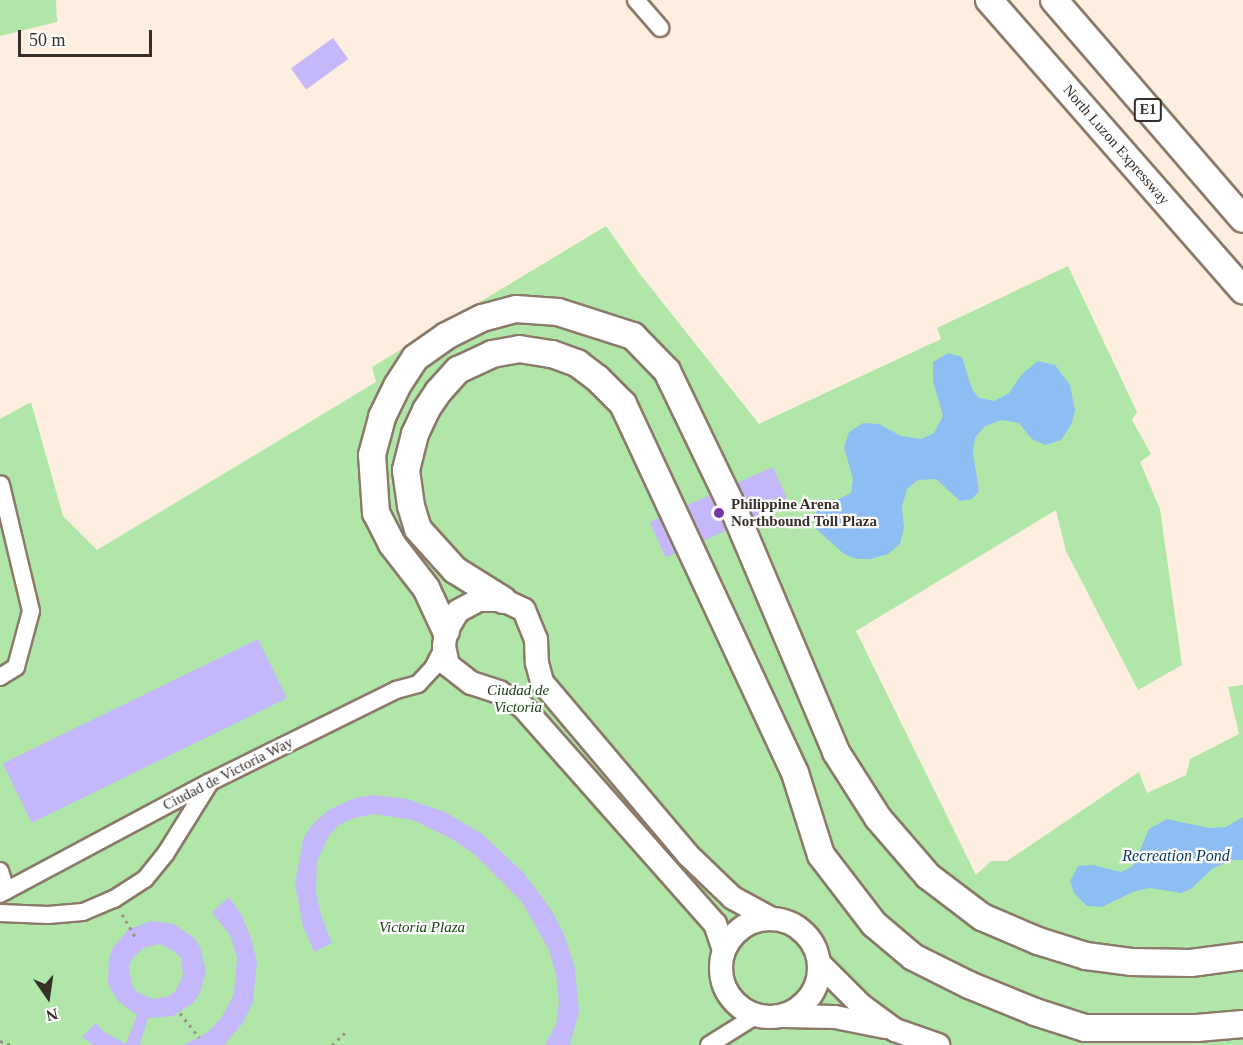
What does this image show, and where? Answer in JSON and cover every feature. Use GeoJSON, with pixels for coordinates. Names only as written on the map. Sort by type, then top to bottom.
{"type":"FeatureCollection","features":[{"type":"Feature","properties":{"kind":"highway","name":"North Luzon Expressway"},"geometry":{"type":"LineString","coordinates":[[989,0],[1243,290]]}},
{"type":"Feature","properties":{"kind":"highway","name":"E1"},"geometry":{"type":"LineString","coordinates":[[1054,0],[1243,219]]}},
{"type":"Feature","properties":{"kind":"highway"},"geometry":{"type":"LineString","coordinates":[[1218,260],[1243,298]]}},
{"type":"Feature","properties":{"kind":"highway"},"geometry":{"type":"LineString","coordinates":[[445,639],[426,588],[392,544],[376,513],[372,455],[382,417],[397,386],[416,358],[446,336],[482,318],[516,309],[558,312],[633,336],[667,371],[734,510],[836,753],[878,818],[928,876],[982,917],[1038,941],[1086,956],[1131,962],[1191,963],[1243,956]]}},
{"type":"Feature","properties":{"kind":"highway"},"geometry":{"type":"LineString","coordinates":[[503,600],[455,570],[418,529],[411,506],[406,470],[415,434],[426,410],[438,392],[458,370],[492,354],[519,350],[552,354],[578,363],[623,404],[795,773],[821,855],[874,924],[913,957],[969,985],[1035,1012],[1085,1028],[1187,1029],[1243,1024]]}},
{"type":"Feature","properties":{"kind":"main road"},"geometry":{"type":"LineString","coordinates":[[781,1016],[802,1005],[811,997],[818,982],[821,965],[817,951],[804,932],[794,925],[772,919],[733,898],[688,855],[542,682],[537,663],[536,639],[524,610],[503,600],[479,600],[458,611],[445,639],[448,665],[471,683],[499,692],[522,706],[715,924],[724,950],[721,972],[728,994],[739,1008],[757,1015],[781,1016],[835,1017],[895,1030],[938,1045]]}},
{"type":"Feature","properties":{"kind":"main road"},"geometry":{"type":"LineString","coordinates":[[724,950],[739,930],[754,922],[772,919]]}},
{"type":"Feature","properties":{"kind":"main road"},"geometry":{"type":"LineString","coordinates":[[821,965],[862,1006],[895,1030]]}},
{"type":"Feature","properties":{"kind":"street"},"geometry":{"type":"LineString","coordinates":[[636,0],[660,28]]}},
{"type":"Feature","properties":{"kind":"street"},"geometry":{"type":"LineString","coordinates":[[0,677],[16,667],[31,611],[2,485]]}},
{"type":"Feature","properties":{"kind":"street","name":"Ciudad de Victoria Way"},"geometry":{"type":"LineString","coordinates":[[3,892],[210,782],[396,690],[418,684],[433,668],[445,639]]}},
{"type":"Feature","properties":{"kind":"street"},"geometry":{"type":"LineString","coordinates":[[0,914],[48,915],[83,912],[114,899],[145,879],[166,853],[210,782]]}},
{"type":"Feature","properties":{"kind":"street"},"geometry":{"type":"LineString","coordinates":[[0,871],[3,892]]}},
{"type":"Feature","properties":{"kind":"street"},"geometry":{"type":"LineString","coordinates":[[709,1045],[757,1015]]}},
{"type":"Feature","properties":{"kind":"path"},"geometry":{"type":"LineString","coordinates":[[114,899],[136,938]]}},
{"type":"Feature","properties":{"kind":"path"},"geometry":{"type":"LineString","coordinates":[[180,1013],[199,1037]]}},
{"type":"Feature","properties":{"kind":"path"},"geometry":{"type":"LineString","coordinates":[[332,1045],[345,1033]]}},
{"type":"Feature","properties":{"kind":"path"},"geometry":{"type":"LineString","coordinates":[[0,1041],[13,1045]]}},
{"type":"Feature","properties":{"kind":"green space"},"geometry":{"type":"Polygon","coordinates":[[[0,0],[56,0],[57,22],[0,36],[0,0]]]}},
{"type":"Feature","properties":{"kind":"green space","name":"Ciudad de Victoria"},"geometry":{"type":"Polygon","coordinates":[[[606,226],[640,274],[759,424],[941,339],[937,328],[1068,266],[1137,412],[1132,420],[1151,454],[1140,462],[1160,509],[1182,665],[1138,690],[1066,551],[1056,510],[856,631],[976,875],[991,861],[1007,861],[1139,772],[1147,793],[1186,775],[1190,759],[1239,734],[1228,687],[1243,685],[1243,1045],[0,1045],[0,419],[31,402],[63,516],[97,550],[376,382],[372,367],[606,226]]]}},
{"type":"Feature","properties":{"kind":"water"},"geometry":{"type":"Polygon","coordinates":[[[948,353],[962,357],[972,389],[979,398],[994,401],[1009,393],[1022,374],[1038,361],[1055,365],[1070,385],[1075,411],[1071,425],[1061,440],[1045,445],[1032,439],[1019,423],[1002,420],[985,426],[975,438],[973,452],[979,491],[972,499],[960,501],[936,479],[918,480],[907,489],[902,507],[904,528],[900,544],[888,554],[871,559],[857,559],[844,554],[815,528],[816,506],[821,499],[837,500],[851,493],[853,479],[844,447],[849,432],[863,423],[879,424],[901,436],[921,439],[934,433],[943,416],[933,381],[933,362],[948,353]]]}},
{"type":"Feature","properties":{"kind":"water","name":"Recreation Pond"},"geometry":{"type":"Polygon","coordinates":[[[1243,817],[1243,860],[1233,860],[1213,868],[1191,889],[1181,893],[1149,888],[1133,892],[1102,907],[1087,906],[1074,893],[1070,881],[1078,866],[1093,865],[1121,872],[1133,866],[1149,829],[1167,819],[1209,828],[1226,827],[1243,817]]]}},
{"type":"Feature","properties":{"kind":"building"},"geometry":{"type":"Polygon","coordinates":[[[333,38],[348,59],[306,90],[291,69],[333,38]]]}},
{"type":"Feature","properties":{"kind":"building","name":"Philippine Arena Northbound Toll Plaza"},"geometry":{"type":"Polygon","coordinates":[[[773,467],[789,503],[666,558],[650,522],[773,467]]]}},
{"type":"Feature","properties":{"kind":"building"},"geometry":{"type":"Polygon","coordinates":[[[258,639],[287,698],[32,823],[3,763],[258,639]]]}},
{"type":"Feature","properties":{"kind":"building"},"geometry":{"type":"Polygon","coordinates":[[[373,795],[407,799],[445,812],[482,834],[524,873],[552,911],[563,932],[575,968],[579,1012],[570,1045],[545,1045],[556,1024],[559,1002],[556,975],[549,950],[522,902],[475,855],[452,839],[413,820],[374,814],[354,818],[339,825],[329,835],[317,861],[316,892],[321,915],[332,943],[314,952],[303,926],[295,884],[303,839],[311,826],[328,810],[355,798],[373,795]]]}},
{"type":"Feature","properties":{"kind":"building"},"geometry":{"type":"Polygon","coordinates":[[[229,897],[241,914],[251,938],[257,962],[253,1002],[243,1023],[224,1045],[184,1045],[208,1032],[221,1018],[234,994],[237,958],[231,937],[212,912],[229,897]]]}},
{"type":"Feature","properties":{"kind":"building"},"geometry":{"type":"Polygon","coordinates":[[[151,921],[174,924],[194,938],[200,947],[206,970],[200,993],[193,1003],[173,1016],[148,1018],[140,1045],[93,1045],[82,1037],[96,1023],[104,1032],[126,1044],[137,1015],[119,1002],[108,982],[109,958],[113,947],[129,929],[151,921]],[[160,944],[143,948],[131,960],[129,968],[132,985],[137,992],[153,999],[169,996],[176,990],[183,975],[181,958],[160,944]]]}},
{"type":"Feature","properties":{"kind":"place","name":"Philippine Arena Northbound Toll Plaza"},"geometry":{"type":"Point","coordinates":[719,513]}},
{"type":"Feature","properties":{"kind":"park label","name":"Victoria Plaza"},"geometry":{"type":"Point","coordinates":[422,928]}}]}
